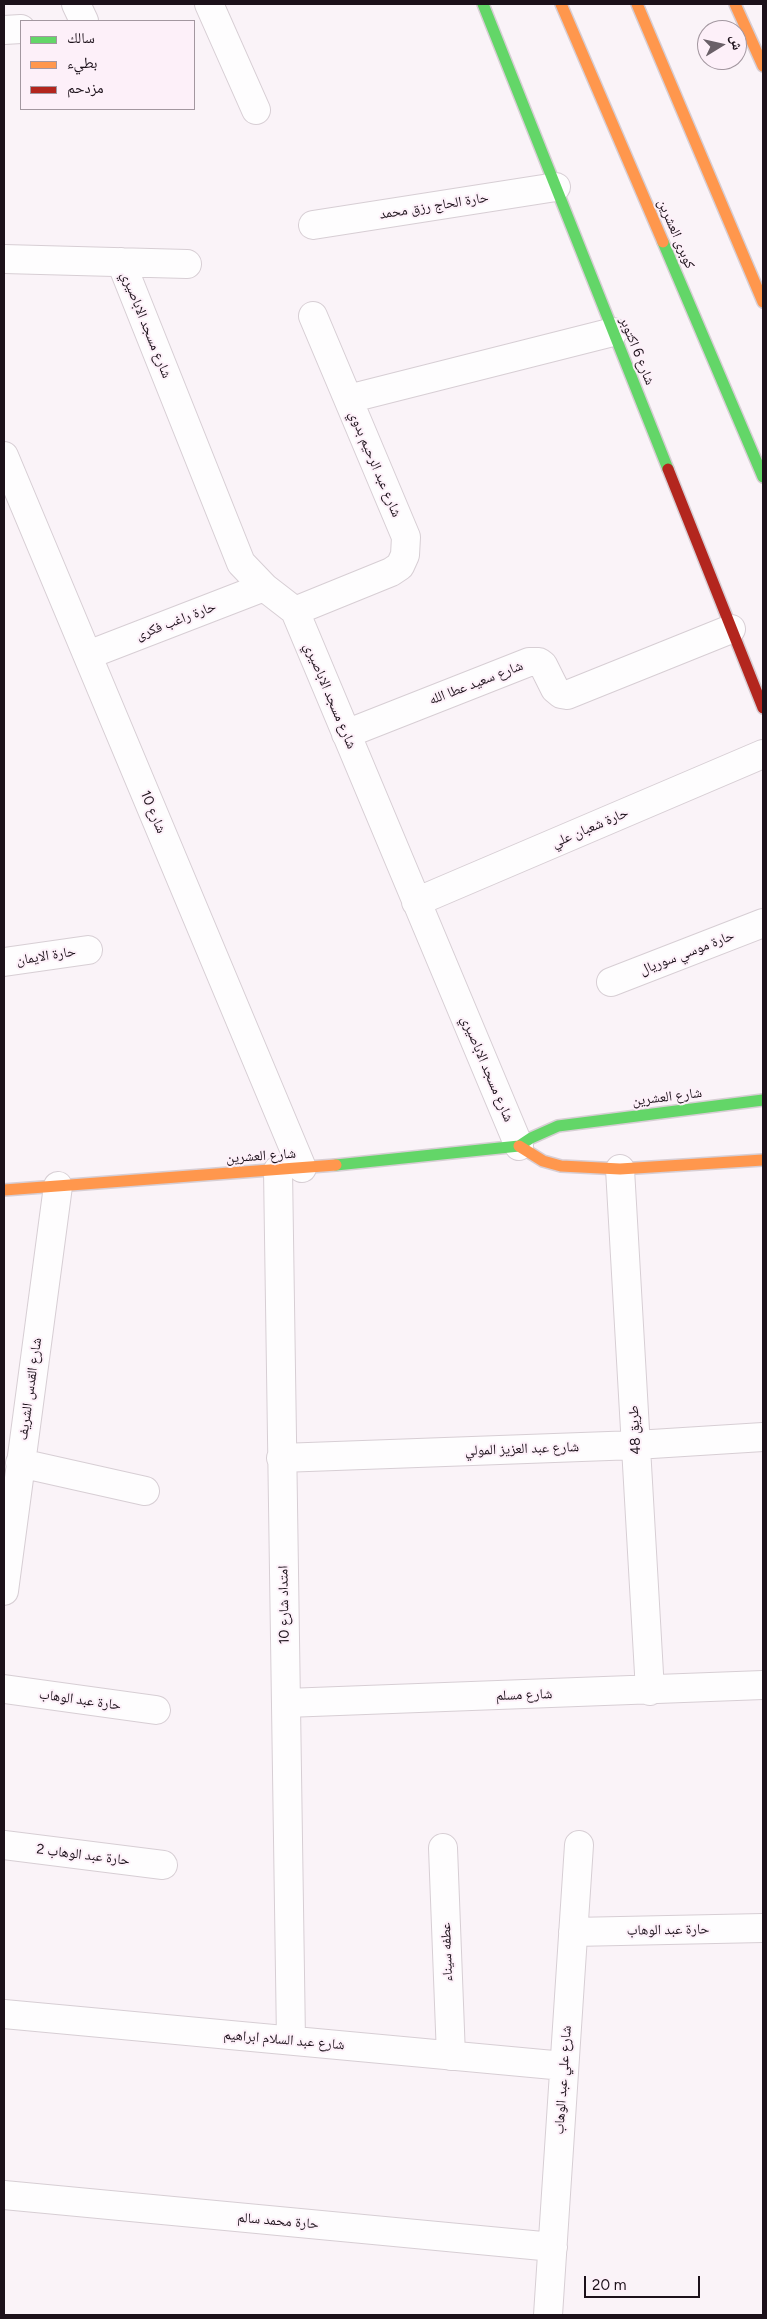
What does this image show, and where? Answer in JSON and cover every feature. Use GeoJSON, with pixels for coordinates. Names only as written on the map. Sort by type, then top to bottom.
{"type":"FeatureCollection","features":[{"type":"Feature","properties":{"kind":"main road","name":"شارع 6 اكتوبر"},"geometry":{"type":"LineString","coordinates":[[483,4],[763,708]]}},
{"type":"Feature","properties":{"kind":"main road","name":"كوبرى العشرين"},"geometry":{"type":"LineString","coordinates":[[561,4],[763,477]]}},
{"type":"Feature","properties":{"kind":"main road"},"geometry":{"type":"LineString","coordinates":[[637,4],[763,302]]}},
{"type":"Feature","properties":{"kind":"main road"},"geometry":{"type":"LineString","coordinates":[[735,4],[763,66]]}},
{"type":"Feature","properties":{"kind":"main road","name":"شارع العشرين"},"geometry":{"type":"LineString","coordinates":[[4,1190],[290,1169],[519,1146],[531,1138],[558,1126],[763,1100]]}},
{"type":"Feature","properties":{"kind":"main road"},"geometry":{"type":"LineString","coordinates":[[519,1146],[543,1161],[561,1166],[620,1169],[763,1160]]}},
{"type":"Feature","properties":{"kind":"street"},"geometry":{"type":"LineString","coordinates":[[76,4],[84,20]]}},
{"type":"Feature","properties":{"kind":"street"},"geometry":{"type":"LineString","coordinates":[[207,17],[256,110]]}},
{"type":"Feature","properties":{"kind":"street"},"geometry":{"type":"LineString","coordinates":[[4,30],[20,29]]}},
{"type":"Feature","properties":{"kind":"street","name":"حارة الحاج رزق محمد"},"geometry":{"type":"LineString","coordinates":[[313,224],[556,187]]}},
{"type":"Feature","properties":{"kind":"street"},"geometry":{"type":"LineString","coordinates":[[4,260],[187,264]]}},
{"type":"Feature","properties":{"kind":"street","name":"شارع مسجد الاباصيري"},"geometry":{"type":"LineString","coordinates":[[121,262],[241,563],[264,587],[295,611],[519,1146]]}},
{"type":"Feature","properties":{"kind":"street"},"geometry":{"type":"LineString","coordinates":[[313,316],[348,399]]}},
{"type":"Feature","properties":{"kind":"street","name":"شارع عبد الرحيم بدوي"},"geometry":{"type":"LineString","coordinates":[[295,611],[392,572],[400,566],[405,555],[406,537],[348,399],[613,332]]}},
{"type":"Feature","properties":{"kind":"street","name":"شارع 10"},"geometry":{"type":"LineString","coordinates":[[4,456],[88,655],[290,1169]]}},
{"type":"Feature","properties":{"kind":"street","name":"حارة راغب فكرى"},"geometry":{"type":"LineString","coordinates":[[88,655],[264,587]]}},
{"type":"Feature","properties":{"kind":"street","name":"شارع سعيد عطا الله"},"geometry":{"type":"LineString","coordinates":[[346,734],[534,661],[543,665],[555,689],[561,694],[567,695],[731,629]]}},
{"type":"Feature","properties":{"kind":"street","name":"حارة شعبان علي"},"geometry":{"type":"LineString","coordinates":[[416,902],[763,754]]}},
{"type":"Feature","properties":{"kind":"street","name":"حارة موسي سوريال"},"geometry":{"type":"LineString","coordinates":[[611,982],[763,923]]}},
{"type":"Feature","properties":{"kind":"street","name":"حارة الايمان"},"geometry":{"type":"LineString","coordinates":[[4,962],[88,950]]}},
{"type":"Feature","properties":{"kind":"street","name":"امتداد شارع 10"},"geometry":{"type":"LineString","coordinates":[[290,1169],[281,1458],[291,2040]]}},
{"type":"Feature","properties":{"kind":"street","name":"طريق 48"},"geometry":{"type":"LineString","coordinates":[[620,1169],[650,1691]]}},
{"type":"Feature","properties":{"kind":"street","name":"شارع القدس الشريف"},"geometry":{"type":"LineString","coordinates":[[4,1591],[20,1463],[14,1429],[58,1186]]}},
{"type":"Feature","properties":{"kind":"street","name":"شارع عبد العزيز المولي"},"geometry":{"type":"LineString","coordinates":[[281,1458],[636,1445],[763,1437]]}},
{"type":"Feature","properties":{"kind":"street"},"geometry":{"type":"LineString","coordinates":[[20,1463],[145,1491]]}},
{"type":"Feature","properties":{"kind":"street","name":"شارع مسلم"},"geometry":{"type":"LineString","coordinates":[[286,1703],[650,1691],[763,1685]]}},
{"type":"Feature","properties":{"kind":"street","name":"حارة عبد الوهاب"},"geometry":{"type":"LineString","coordinates":[[4,1689],[156,1710]]}},
{"type":"Feature","properties":{"kind":"street","name":"حارة عبد الوهاب 2"},"geometry":{"type":"LineString","coordinates":[[4,1845],[163,1865]]}},
{"type":"Feature","properties":{"kind":"street","name":"شارع علي عبد الوهاب"},"geometry":{"type":"LineString","coordinates":[[548,2315],[579,1845]]}},
{"type":"Feature","properties":{"kind":"street","name":"عطفه سيناء"},"geometry":{"type":"LineString","coordinates":[[443,1848],[451,2056]]}},
{"type":"Feature","properties":{"kind":"street","name":"حارة عبد الوهاب"},"geometry":{"type":"LineString","coordinates":[[573,1932],[763,1928]]}},
{"type":"Feature","properties":{"kind":"street","name":"شارع عبد السلام ابراهيم"},"geometry":{"type":"LineString","coordinates":[[4,2014],[564,2066]]}},
{"type":"Feature","properties":{"kind":"street","name":"حارة محمد سالم"},"geometry":{"type":"LineString","coordinates":[[4,2195],[553,2247]]}},
{"type":"Feature","properties":{"kind":"traffic: fast"},"geometry":{"type":"LineString","coordinates":[[483,4],[668,469]]}},
{"type":"Feature","properties":{"kind":"traffic: fast"},"geometry":{"type":"LineString","coordinates":[[663,242],[763,477]]}},
{"type":"Feature","properties":{"kind":"traffic: fast"},"geometry":{"type":"LineString","coordinates":[[336,1165],[519,1146],[531,1138],[558,1126],[763,1100]]}},
{"type":"Feature","properties":{"kind":"traffic: slow"},"geometry":{"type":"LineString","coordinates":[[561,4],[663,242]]}},
{"type":"Feature","properties":{"kind":"traffic: slow"},"geometry":{"type":"LineString","coordinates":[[637,4],[763,302]]}},
{"type":"Feature","properties":{"kind":"traffic: slow"},"geometry":{"type":"LineString","coordinates":[[735,4],[763,66]]}},
{"type":"Feature","properties":{"kind":"traffic: slow"},"geometry":{"type":"LineString","coordinates":[[519,1146],[543,1161],[561,1166],[620,1169],[763,1160]]}},
{"type":"Feature","properties":{"kind":"traffic: slow"},"geometry":{"type":"LineString","coordinates":[[4,1190],[336,1165]]}},
{"type":"Feature","properties":{"kind":"traffic: jam"},"geometry":{"type":"LineString","coordinates":[[668,469],[763,708]]}}]}
